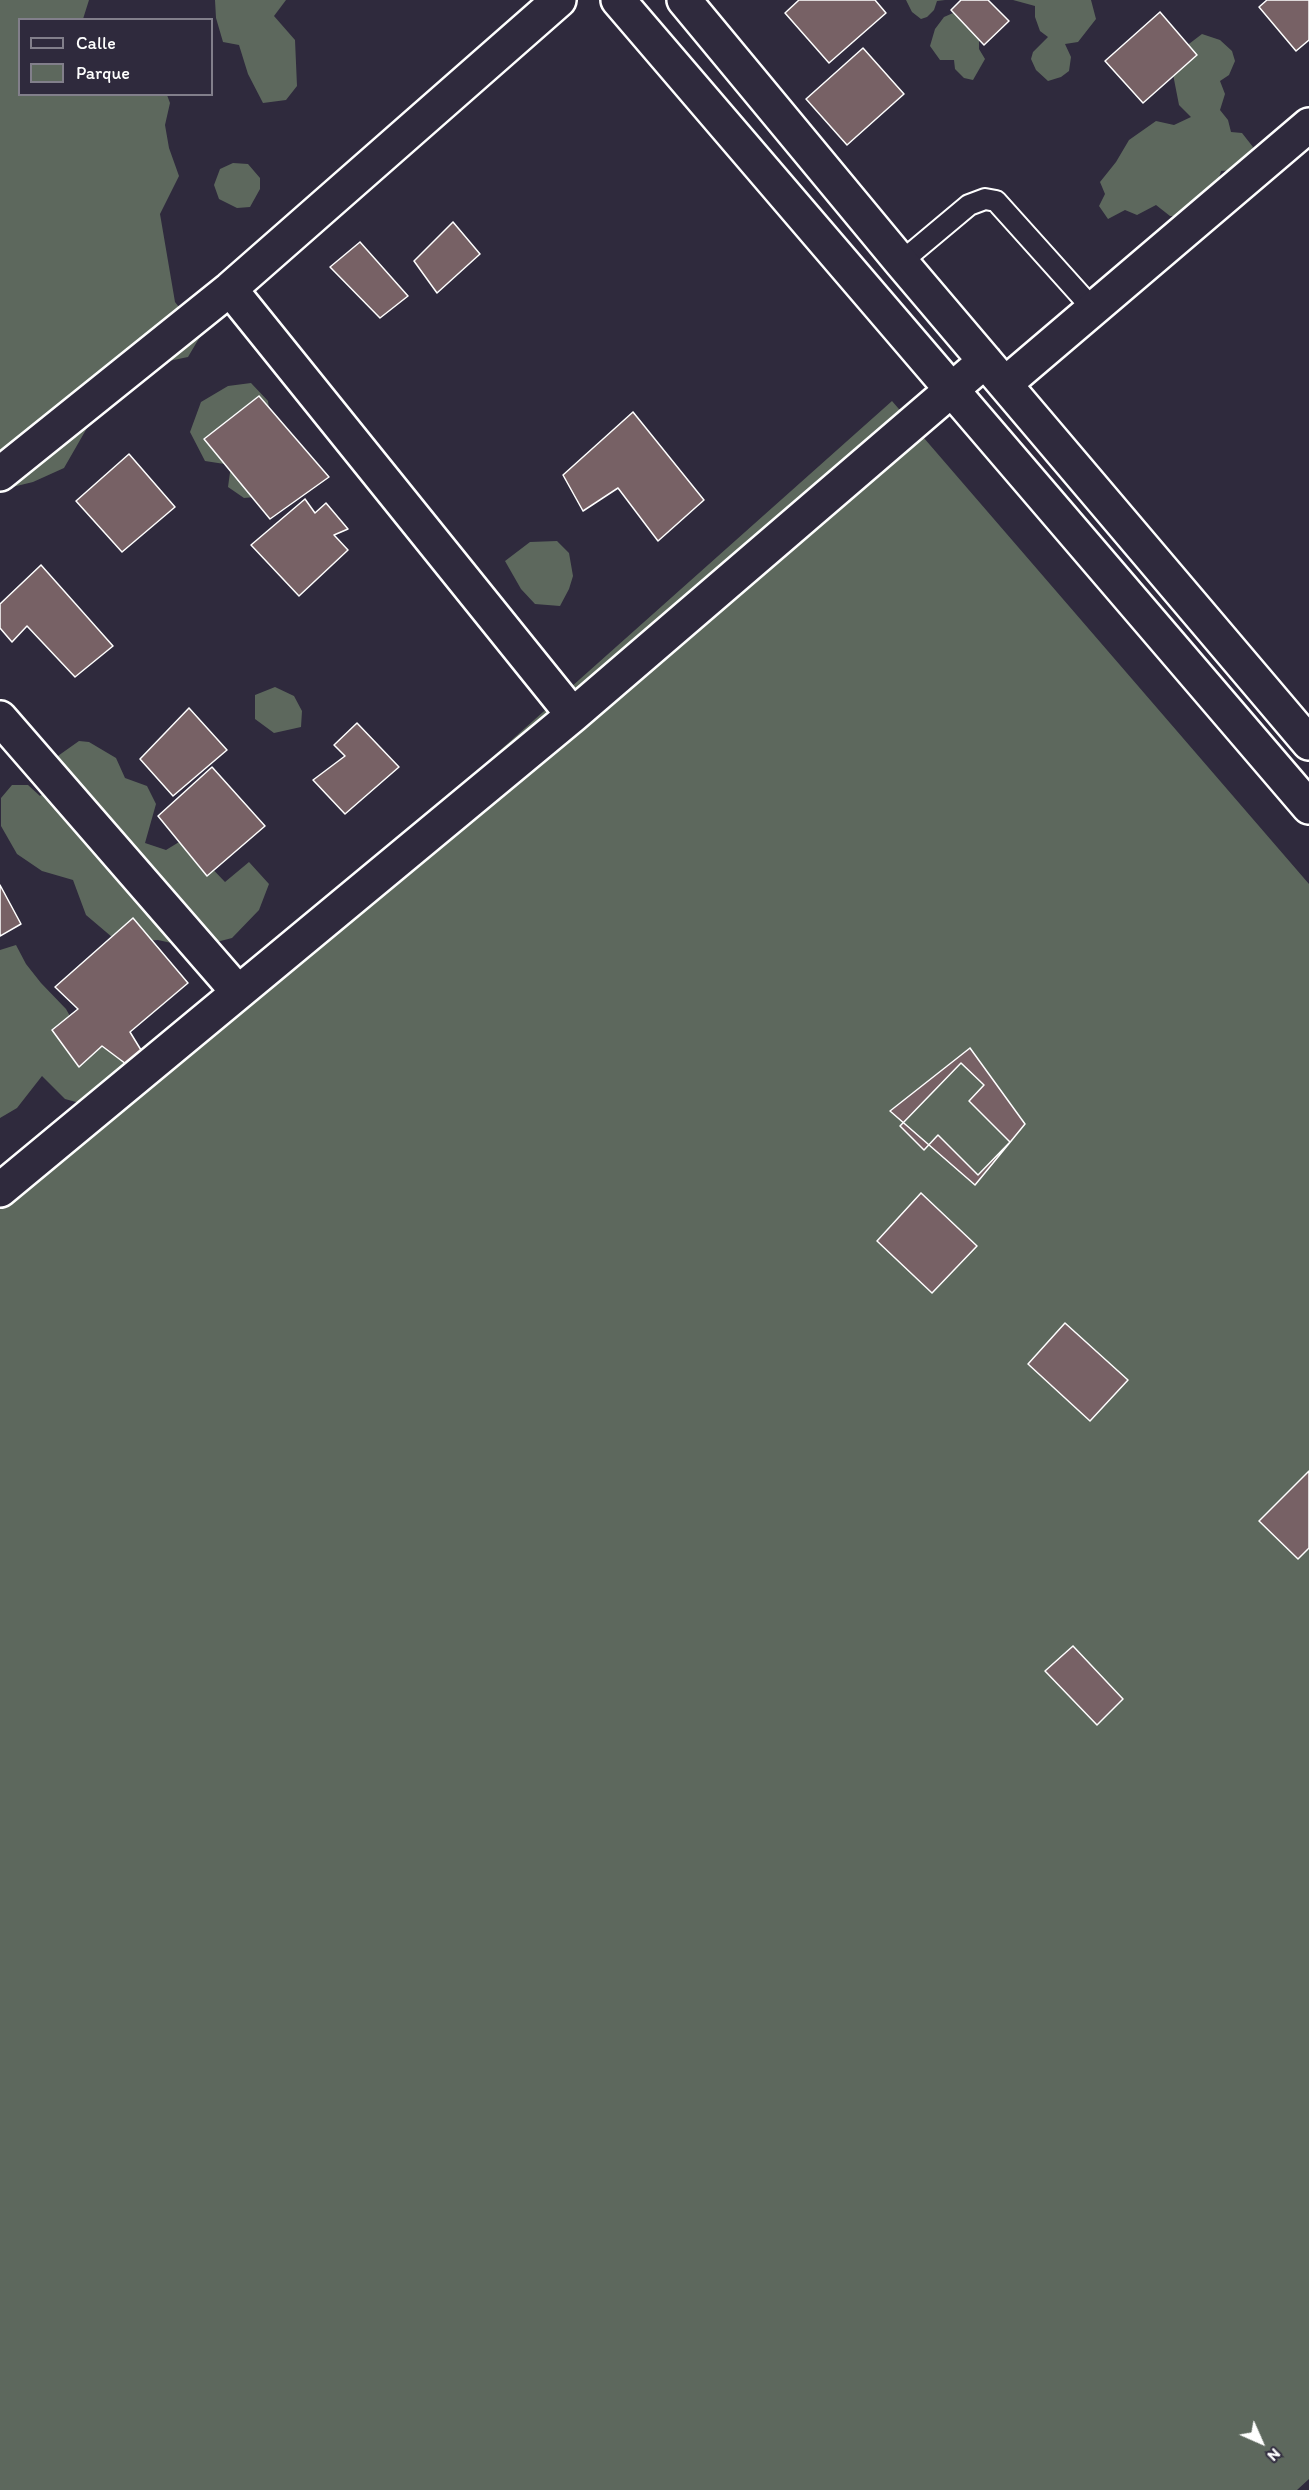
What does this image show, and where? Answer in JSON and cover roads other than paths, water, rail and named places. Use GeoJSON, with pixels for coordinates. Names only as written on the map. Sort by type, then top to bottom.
{"type":"FeatureCollection","features":[{"type":"Feature","properties":{"kind":"street"},"geometry":{"type":"LineString","coordinates":[[0,474],[230,289],[559,0]]}},
{"type":"Feature","properties":{"kind":"street"},"geometry":{"type":"LineString","coordinates":[[618,0],[1309,807]]}},
{"type":"Feature","properties":{"kind":"street"},"geometry":{"type":"LineString","coordinates":[[684,0],[901,262],[1309,743]]}},
{"type":"Feature","properties":{"kind":"street"},"geometry":{"type":"LineString","coordinates":[[0,1190],[573,715],[951,389],[995,372],[1093,309],[1309,125]]}},
{"type":"Feature","properties":{"kind":"street"},"geometry":{"type":"LineString","coordinates":[[230,289],[573,715]]}},
{"type":"Feature","properties":{"kind":"street"},"geometry":{"type":"LineString","coordinates":[[0,718],[238,992]]}},
{"type":"Feature","properties":{"kind":"lane"},"geometry":{"type":"LineString","coordinates":[[901,262],[969,205],[985,199],[996,201],[1093,309]]}}]}
